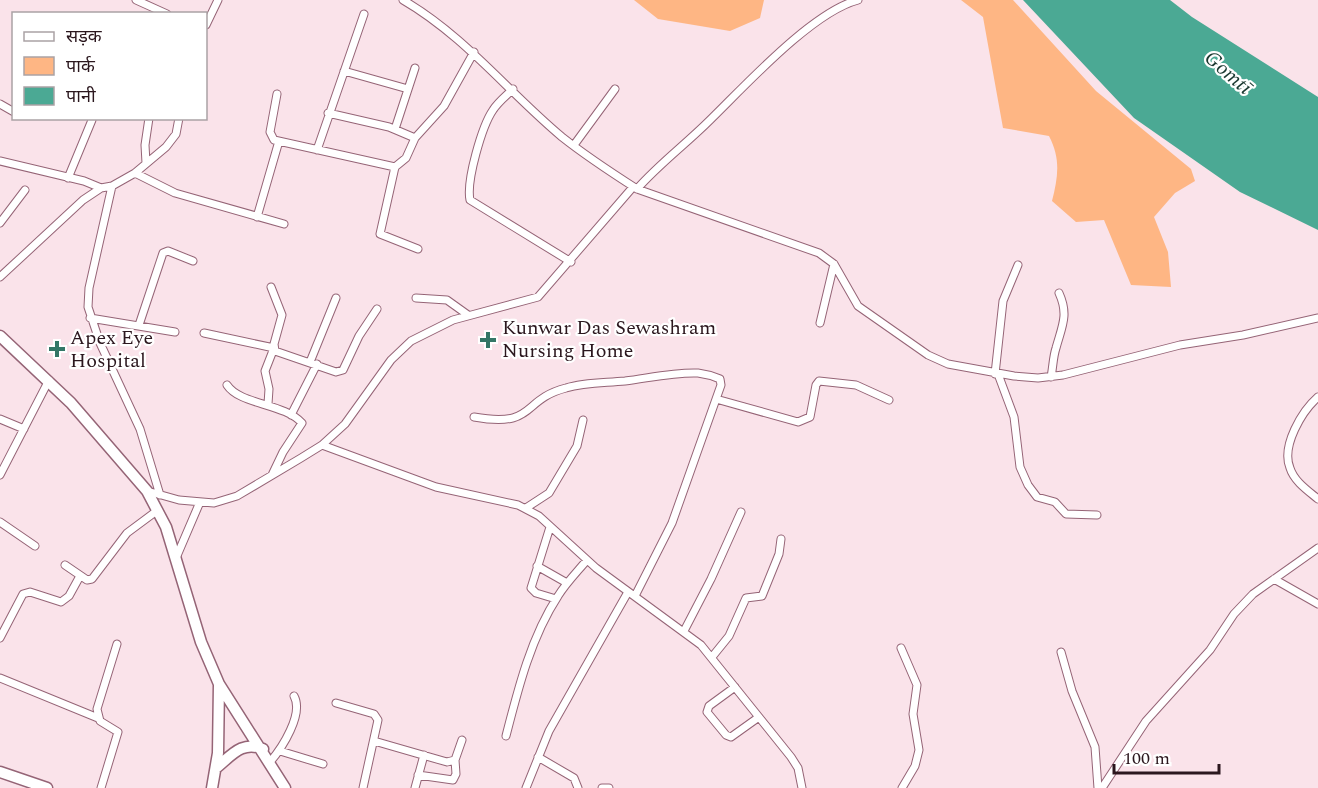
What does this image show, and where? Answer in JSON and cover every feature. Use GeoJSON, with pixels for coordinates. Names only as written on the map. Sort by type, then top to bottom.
{"type":"FeatureCollection","features":[{"type":"Feature","properties":{"kind":"main road"},"geometry":{"type":"LineString","coordinates":[[0,336],[71,403],[147,491],[158,510],[201,642],[219,684],[263,749],[285,788]]}},
{"type":"Feature","properties":{"kind":"main road"},"geometry":{"type":"LineString","coordinates":[[213,788],[216,768],[219,684]]}},
{"type":"Feature","properties":{"kind":"main road"},"geometry":{"type":"LineString","coordinates":[[216,768],[234,751],[243,746],[263,749]]}},
{"type":"Feature","properties":{"kind":"main road"},"geometry":{"type":"LineString","coordinates":[[0,772],[46,788]]}},
{"type":"Feature","properties":{"kind":"street"},"geometry":{"type":"LineString","coordinates":[[136,0],[163,12]]}},
{"type":"Feature","properties":{"kind":"street"},"geometry":{"type":"LineString","coordinates":[[207,23],[218,0]]}},
{"type":"Feature","properties":{"kind":"street"},"geometry":{"type":"LineString","coordinates":[[403,0],[474,52],[574,145],[635,188],[819,253],[834,264],[858,306],[928,355],[948,364],[997,374],[1051,377],[1214,338],[1243,335],[1318,318]]}},
{"type":"Feature","properties":{"kind":"street"},"geometry":{"type":"LineString","coordinates":[[147,491],[200,502],[225,500],[273,475],[322,445],[345,424],[400,350],[424,333],[468,315],[530,301],[545,291],[571,262],[604,217],[760,70],[819,21],[839,7],[858,0]]}},
{"type":"Feature","properties":{"kind":"street"},"geometry":{"type":"LineString","coordinates":[[317,150],[364,14]]}},
{"type":"Feature","properties":{"kind":"street"},"geometry":{"type":"LineString","coordinates":[[418,249],[380,234],[395,167],[406,159],[415,138],[444,106],[474,52]]}},
{"type":"Feature","properties":{"kind":"street"},"geometry":{"type":"LineString","coordinates":[[395,129],[415,68]]}},
{"type":"Feature","properties":{"kind":"street"},"geometry":{"type":"LineString","coordinates":[[344,71],[408,89]]}},
{"type":"Feature","properties":{"kind":"street"},"geometry":{"type":"LineString","coordinates":[[513,89],[497,105],[486,123],[477,153],[470,200],[571,262]]}},
{"type":"Feature","properties":{"kind":"street"},"geometry":{"type":"LineString","coordinates":[[574,145],[615,89]]}},
{"type":"Feature","properties":{"kind":"street"},"geometry":{"type":"LineString","coordinates":[[277,94],[270,132],[274,140],[395,167]]}},
{"type":"Feature","properties":{"kind":"street"},"geometry":{"type":"LineString","coordinates":[[328,114],[395,129],[415,138]]}},
{"type":"Feature","properties":{"kind":"street"},"geometry":{"type":"LineString","coordinates":[[68,178],[92,120]]}},
{"type":"Feature","properties":{"kind":"street"},"geometry":{"type":"LineString","coordinates":[[146,163],[145,145],[149,120]]}},
{"type":"Feature","properties":{"kind":"street"},"geometry":{"type":"LineString","coordinates":[[0,161],[101,188],[112,186],[135,173],[173,141],[178,120]]}},
{"type":"Feature","properties":{"kind":"street"},"geometry":{"type":"LineString","coordinates":[[257,216],[279,141]]}},
{"type":"Feature","properties":{"kind":"street"},"geometry":{"type":"LineString","coordinates":[[135,173],[175,193],[284,224]]}},
{"type":"Feature","properties":{"kind":"street"},"geometry":{"type":"LineString","coordinates":[[112,186],[88,288],[90,318],[140,429],[160,495]]}},
{"type":"Feature","properties":{"kind":"street"},"geometry":{"type":"LineString","coordinates":[[0,277],[63,218],[101,188]]}},
{"type":"Feature","properties":{"kind":"street"},"geometry":{"type":"LineString","coordinates":[[0,223],[25,190]]}},
{"type":"Feature","properties":{"kind":"street"},"geometry":{"type":"LineString","coordinates":[[140,325],[163,253],[168,251],[193,261]]}},
{"type":"Feature","properties":{"kind":"street"},"geometry":{"type":"LineString","coordinates":[[820,323],[834,264]]}},
{"type":"Feature","properties":{"kind":"street"},"geometry":{"type":"LineString","coordinates":[[1018,265],[1003,301],[997,374],[1014,417],[1020,467],[1032,492],[1042,500],[1055,502],[1066,514],[1097,515]]}},
{"type":"Feature","properties":{"kind":"street"},"geometry":{"type":"LineString","coordinates":[[268,404],[269,389],[265,371],[274,348],[282,315],[271,287]]}},
{"type":"Feature","properties":{"kind":"street"},"geometry":{"type":"LineString","coordinates":[[1051,377],[1056,348],[1066,318],[1066,309],[1059,293]]}},
{"type":"Feature","properties":{"kind":"street"},"geometry":{"type":"LineString","coordinates":[[291,415],[314,363],[336,298]]}},
{"type":"Feature","properties":{"kind":"street"},"geometry":{"type":"LineString","coordinates":[[416,298],[447,300],[468,315]]}},
{"type":"Feature","properties":{"kind":"street"},"geometry":{"type":"LineString","coordinates":[[204,333],[274,348],[277,352],[336,372],[341,371],[377,309]]}},
{"type":"Feature","properties":{"kind":"street"},"geometry":{"type":"LineString","coordinates":[[90,318],[175,332]]}},
{"type":"Feature","properties":{"kind":"street"},"geometry":{"type":"LineString","coordinates":[[474,417],[511,420],[527,413],[548,396],[565,388],[685,374],[708,375],[720,379],[716,399],[672,523],[549,731],[526,788]]}},
{"type":"Feature","properties":{"kind":"street"},"geometry":{"type":"LineString","coordinates":[[0,475],[49,381]]}},
{"type":"Feature","properties":{"kind":"street"},"geometry":{"type":"LineString","coordinates":[[716,399],[798,422],[810,417],[816,385],[819,381],[856,385],[889,400]]}},
{"type":"Feature","properties":{"kind":"street"},"geometry":{"type":"LineString","coordinates":[[227,385],[237,395],[268,404],[301,421],[302,425],[283,452],[273,475]]}},
{"type":"Feature","properties":{"kind":"street"},"geometry":{"type":"LineString","coordinates":[[1318,397],[1297,427],[1288,460],[1294,477],[1318,499]]}},
{"type":"Feature","properties":{"kind":"street"},"geometry":{"type":"LineString","coordinates":[[0,419],[24,429]]}},
{"type":"Feature","properties":{"kind":"street"},"geometry":{"type":"LineString","coordinates":[[526,508],[549,493],[577,446],[583,420]]}},
{"type":"Feature","properties":{"kind":"street"},"geometry":{"type":"LineString","coordinates":[[322,445],[435,487],[526,508],[587,560],[684,631],[712,657],[798,768],[802,788]]}},
{"type":"Feature","properties":{"kind":"street"},"geometry":{"type":"LineString","coordinates":[[175,561],[200,502]]}},
{"type":"Feature","properties":{"kind":"street"},"geometry":{"type":"LineString","coordinates":[[64,565],[87,580],[94,577],[127,533],[158,510]]}},
{"type":"Feature","properties":{"kind":"street"},"geometry":{"type":"LineString","coordinates":[[684,631],[711,579],[741,512]]}},
{"type":"Feature","properties":{"kind":"street"},"geometry":{"type":"LineString","coordinates":[[0,522],[35,546]]}},
{"type":"Feature","properties":{"kind":"street"},"geometry":{"type":"LineString","coordinates":[[550,527],[531,585],[532,591],[556,599]]}},
{"type":"Feature","properties":{"kind":"street"},"geometry":{"type":"LineString","coordinates":[[712,657],[729,636],[746,598],[762,596],[779,554],[781,539]]}},
{"type":"Feature","properties":{"kind":"street"},"geometry":{"type":"LineString","coordinates":[[1100,788],[1146,721],[1210,650],[1234,614],[1253,594],[1318,548]]}},
{"type":"Feature","properties":{"kind":"street"},"geometry":{"type":"LineString","coordinates":[[506,736],[524,673],[556,599],[587,560]]}},
{"type":"Feature","properties":{"kind":"street"},"geometry":{"type":"LineString","coordinates":[[537,566],[567,583]]}},
{"type":"Feature","properties":{"kind":"street"},"geometry":{"type":"LineString","coordinates":[[0,638],[22,594],[30,592],[62,602],[69,596],[80,576]]}},
{"type":"Feature","properties":{"kind":"street"},"geometry":{"type":"LineString","coordinates":[[1274,579],[1318,604]]}},
{"type":"Feature","properties":{"kind":"street"},"geometry":{"type":"LineString","coordinates":[[98,718],[98,703],[117,644]]}},
{"type":"Feature","properties":{"kind":"street"},"geometry":{"type":"LineString","coordinates":[[901,648],[917,684],[913,714],[919,745],[915,766],[902,788]]}},
{"type":"Feature","properties":{"kind":"street"},"geometry":{"type":"LineString","coordinates":[[1061,652],[1072,691],[1095,747],[1100,788]]}},
{"type":"Feature","properties":{"kind":"street"},"geometry":{"type":"LineString","coordinates":[[0,678],[98,718],[118,732],[101,788]]}},
{"type":"Feature","properties":{"kind":"street"},"geometry":{"type":"LineString","coordinates":[[735,687],[709,706],[708,712],[726,735],[731,736],[759,717]]}},
{"type":"Feature","properties":{"kind":"street"},"geometry":{"type":"LineString","coordinates":[[270,762],[280,751],[289,735],[297,706],[294,696]]}},
{"type":"Feature","properties":{"kind":"street"},"geometry":{"type":"LineString","coordinates":[[336,704],[374,714],[378,725],[363,788]]}},
{"type":"Feature","properties":{"kind":"street"},"geometry":{"type":"LineString","coordinates":[[418,775],[453,780],[457,771],[455,760],[462,740]]}},
{"type":"Feature","properties":{"kind":"street"},"geometry":{"type":"LineString","coordinates":[[375,741],[447,762],[455,760]]}},
{"type":"Feature","properties":{"kind":"street"},"geometry":{"type":"LineString","coordinates":[[280,751],[323,764]]}},
{"type":"Feature","properties":{"kind":"street"},"geometry":{"type":"LineString","coordinates":[[415,788],[424,755]]}},
{"type":"Feature","properties":{"kind":"street"},"geometry":{"type":"LineString","coordinates":[[538,757],[574,778],[578,788]]}},
{"type":"Feature","properties":{"kind":"street"},"geometry":{"type":"LineString","coordinates":[[432,788],[435,778]]}},
{"type":"Feature","properties":{"kind":"street"},"geometry":{"type":"LineString","coordinates":[[602,788],[609,788]]}},
{"type":"Feature","properties":{"kind":"green space"},"geometry":{"type":"Polygon","coordinates":[[[634,0],[764,0],[760,18],[730,31],[658,19],[634,0]]]}},
{"type":"Feature","properties":{"kind":"green space"},"geometry":{"type":"Polygon","coordinates":[[[961,0],[1013,0],[1096,91],[1191,169],[1195,181],[1175,193],[1154,217],[1168,252],[1171,287],[1131,285],[1104,220],[1076,222],[1052,201],[1057,168],[1053,144],[1049,136],[1003,128],[983,17],[961,0]]]}},
{"type":"Feature","properties":{"kind":"water","name":"Gomtī"},"geometry":{"type":"Polygon","coordinates":[[[1023,0],[1170,0],[1192,17],[1318,97],[1318,230],[1240,192],[1134,118],[1023,0]]]}},
{"type":"Feature","properties":{"kind":"place","name":"Kunwar Das Sewashram Nursing Home"},"geometry":{"type":"Point","coordinates":[488,340]}},
{"type":"Feature","properties":{"kind":"place","name":"Apex Eye Hospital"},"geometry":{"type":"Point","coordinates":[57,349]}}]}
